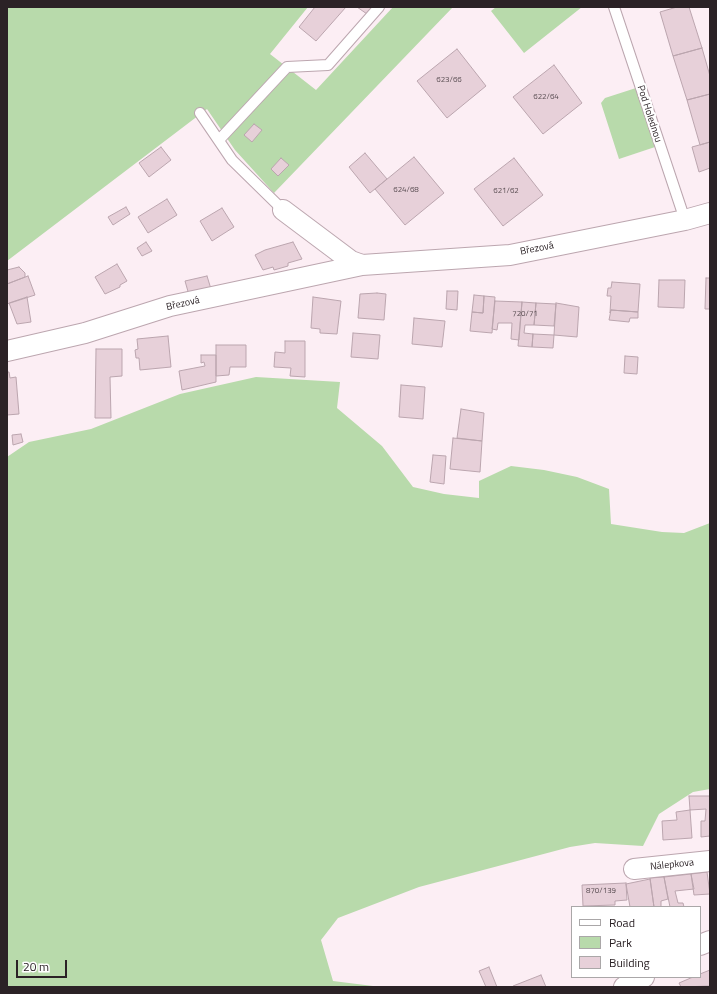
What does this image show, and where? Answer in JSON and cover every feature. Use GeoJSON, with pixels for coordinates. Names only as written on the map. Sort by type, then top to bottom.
{"type":"FeatureCollection","features":[{"type":"Feature","properties":{"kind":"street"},"geometry":{"type":"LineString","coordinates":[[283,210],[351,261],[362,265]]}},
{"type":"Feature","properties":{"kind":"street","name":"Březová"},"geometry":{"type":"LineString","coordinates":[[7,351],[85,334],[170,306],[362,265],[510,254],[685,220],[710,213]]}},
{"type":"Feature","properties":{"kind":"street","name":"Nálepkova"},"geometry":{"type":"LineString","coordinates":[[634,869],[710,861]]}},
{"type":"Feature","properties":{"kind":"street"},"geometry":{"type":"LineString","coordinates":[[624,987],[642,978]]}},
{"type":"Feature","properties":{"kind":"lane"},"geometry":{"type":"LineString","coordinates":[[219,140],[287,67],[328,65],[379,7]]}},
{"type":"Feature","properties":{"kind":"lane","name":"Pod Holednou"},"geometry":{"type":"LineString","coordinates":[[614,7],[685,220]]}},
{"type":"Feature","properties":{"kind":"lane"},"geometry":{"type":"LineString","coordinates":[[200,112],[232,160],[283,210]]}},
{"type":"Feature","properties":{"kind":"green space"},"geometry":{"type":"Polygon","coordinates":[[[7,7],[308,7],[270,54],[316,90],[393,7],[453,7],[274,193],[235,150],[207,109],[7,261],[7,7]]]}},
{"type":"Feature","properties":{"kind":"green space"},"geometry":{"type":"Polygon","coordinates":[[[496,7],[582,7],[524,53],[491,11],[496,7]]]}},
{"type":"Feature","properties":{"kind":"green space"},"geometry":{"type":"Polygon","coordinates":[[[636,88],[655,147],[619,159],[601,103],[605,98],[636,88]]]}},
{"type":"Feature","properties":{"kind":"green space"},"geometry":{"type":"Polygon","coordinates":[[[256,377],[340,382],[337,408],[382,446],[413,487],[444,494],[479,498],[479,481],[511,466],[544,470],[577,477],[609,489],[611,524],[662,532],[684,533],[710,523],[710,789],[693,792],[659,814],[643,846],[595,843],[570,847],[419,887],[338,918],[321,940],[333,981],[381,987],[7,987],[7,457],[29,442],[91,429],[180,394],[256,377]]]}},
{"type":"Feature","properties":{"kind":"building"},"geometry":{"type":"Polygon","coordinates":[[[315,7],[346,7],[316,41],[299,27],[315,7]]]}},
{"type":"Feature","properties":{"kind":"building"},"geometry":{"type":"Polygon","coordinates":[[[357,7],[374,7],[367,14],[357,7]]]}},
{"type":"Feature","properties":{"kind":"building"},"geometry":{"type":"Polygon","coordinates":[[[677,7],[689,7],[702,48],[673,56],[660,12],[677,7]]]}},
{"type":"Feature","properties":{"kind":"building"},"geometry":{"type":"Polygon","coordinates":[[[702,48],[710,76],[710,94],[687,100],[673,56],[702,48]]]}},
{"type":"Feature","properties":{"kind":"building"},"geometry":{"type":"Polygon","coordinates":[[[457,49],[486,86],[447,118],[417,81],[457,49]]]}},
{"type":"Feature","properties":{"kind":"building"},"geometry":{"type":"Polygon","coordinates":[[[554,65],[582,103],[543,134],[513,97],[554,65]]]}},
{"type":"Feature","properties":{"kind":"building"},"geometry":{"type":"Polygon","coordinates":[[[710,94],[710,142],[700,145],[687,100],[710,94]]]}},
{"type":"Feature","properties":{"kind":"building"},"geometry":{"type":"Polygon","coordinates":[[[254,124],[262,130],[252,142],[244,135],[254,124]]]}},
{"type":"Feature","properties":{"kind":"building"},"geometry":{"type":"Polygon","coordinates":[[[710,142],[710,168],[699,172],[692,147],[710,142]]]}},
{"type":"Feature","properties":{"kind":"building"},"geometry":{"type":"Polygon","coordinates":[[[161,147],[171,160],[149,177],[139,163],[161,147]]]}},
{"type":"Feature","properties":{"kind":"building"},"geometry":{"type":"Polygon","coordinates":[[[365,153],[387,179],[370,193],[349,167],[365,153]]]}},
{"type":"Feature","properties":{"kind":"building"},"geometry":{"type":"Polygon","coordinates":[[[414,157],[444,193],[405,225],[375,189],[414,157]]]}},
{"type":"Feature","properties":{"kind":"building"},"geometry":{"type":"Polygon","coordinates":[[[281,158],[289,165],[278,176],[271,169],[281,158]]]}},
{"type":"Feature","properties":{"kind":"building"},"geometry":{"type":"Polygon","coordinates":[[[514,158],[543,195],[503,226],[474,189],[514,158]]]}},
{"type":"Feature","properties":{"kind":"building"},"geometry":{"type":"Polygon","coordinates":[[[167,199],[177,215],[148,233],[138,217],[167,199]]]}},
{"type":"Feature","properties":{"kind":"building"},"geometry":{"type":"Polygon","coordinates":[[[126,207],[130,214],[113,225],[108,217],[126,207]]]}},
{"type":"Feature","properties":{"kind":"building"},"geometry":{"type":"Polygon","coordinates":[[[222,208],[234,227],[212,241],[200,221],[222,208]]]}},
{"type":"Feature","properties":{"kind":"building"},"geometry":{"type":"Polygon","coordinates":[[[146,242],[152,251],[142,256],[137,248],[146,242]]]}},
{"type":"Feature","properties":{"kind":"building"},"geometry":{"type":"Polygon","coordinates":[[[293,242],[302,259],[288,263],[288,266],[274,270],[273,267],[263,270],[255,255],[265,250],[293,242]]]}},
{"type":"Feature","properties":{"kind":"building"},"geometry":{"type":"Polygon","coordinates":[[[117,264],[127,281],[120,285],[120,287],[105,294],[95,277],[117,264]]]}},
{"type":"Feature","properties":{"kind":"building"},"geometry":{"type":"Polygon","coordinates":[[[19,267],[25,273],[25,277],[7,284],[7,270],[19,267]]]}},
{"type":"Feature","properties":{"kind":"building"},"geometry":{"type":"Polygon","coordinates":[[[28,276],[35,295],[7,304],[7,284],[28,276]]]}},
{"type":"Feature","properties":{"kind":"building"},"geometry":{"type":"Polygon","coordinates":[[[207,276],[211,289],[189,295],[185,281],[207,276]]]}},
{"type":"Feature","properties":{"kind":"building"},"geometry":{"type":"Polygon","coordinates":[[[706,278],[710,278],[710,309],[705,309],[706,278]]]}},
{"type":"Feature","properties":{"kind":"building"},"geometry":{"type":"Polygon","coordinates":[[[659,280],[685,280],[684,308],[658,307],[659,280]]]}},
{"type":"Feature","properties":{"kind":"building"},"geometry":{"type":"Polygon","coordinates":[[[612,282],[640,284],[638,312],[611,310],[610,313],[611,296],[607,296],[608,288],[611,288],[612,282]]]}},
{"type":"Feature","properties":{"kind":"building"},"geometry":{"type":"Polygon","coordinates":[[[447,291],[458,291],[457,310],[446,309],[447,291]]]}},
{"type":"Feature","properties":{"kind":"building"},"geometry":{"type":"Polygon","coordinates":[[[360,294],[386,294],[384,320],[358,318],[360,294]]]}},
{"type":"Feature","properties":{"kind":"building"},"geometry":{"type":"Polygon","coordinates":[[[474,295],[484,296],[483,313],[472,312],[474,295]]]}},
{"type":"Feature","properties":{"kind":"building"},"geometry":{"type":"Polygon","coordinates":[[[484,296],[495,297],[492,333],[470,331],[472,312],[483,313],[484,296]]]}},
{"type":"Feature","properties":{"kind":"building"},"geometry":{"type":"Polygon","coordinates":[[[27,297],[31,322],[17,324],[9,303],[27,297]]]}},
{"type":"Feature","properties":{"kind":"building"},"geometry":{"type":"Polygon","coordinates":[[[313,297],[341,301],[337,334],[320,333],[320,329],[311,328],[313,297]]]}},
{"type":"Feature","properties":{"kind":"building"},"geometry":{"type":"Polygon","coordinates":[[[495,301],[522,302],[519,340],[511,339],[512,323],[498,323],[497,330],[492,329],[495,301]]]}},
{"type":"Feature","properties":{"kind":"building"},"geometry":{"type":"Polygon","coordinates":[[[522,302],[536,303],[534,325],[525,325],[524,333],[533,334],[532,347],[518,346],[522,302]]]}},
{"type":"Feature","properties":{"kind":"building"},"geometry":{"type":"Polygon","coordinates":[[[536,303],[556,304],[554,326],[534,325],[536,303]]]}},
{"type":"Feature","properties":{"kind":"building"},"geometry":{"type":"Polygon","coordinates":[[[556,303],[579,307],[577,337],[554,335],[556,303]]]}},
{"type":"Feature","properties":{"kind":"building"},"geometry":{"type":"Polygon","coordinates":[[[611,310],[638,312],[638,318],[630,318],[629,322],[609,320],[611,310]]]}},
{"type":"Feature","properties":{"kind":"building"},"geometry":{"type":"Polygon","coordinates":[[[414,318],[445,321],[442,347],[412,344],[414,318]]]}},
{"type":"Feature","properties":{"kind":"building"},"geometry":{"type":"Polygon","coordinates":[[[353,333],[380,335],[378,359],[351,357],[353,333]]]}},
{"type":"Feature","properties":{"kind":"building"},"geometry":{"type":"Polygon","coordinates":[[[533,334],[554,335],[553,348],[532,347],[533,334]]]}},
{"type":"Feature","properties":{"kind":"building"},"geometry":{"type":"Polygon","coordinates":[[[168,336],[171,367],[140,370],[139,358],[136,358],[135,350],[138,349],[137,339],[168,336]]]}},
{"type":"Feature","properties":{"kind":"building"},"geometry":{"type":"Polygon","coordinates":[[[285,341],[305,341],[305,377],[290,376],[291,368],[274,367],[275,352],[285,353],[285,341]]]}},
{"type":"Feature","properties":{"kind":"building"},"geometry":{"type":"Polygon","coordinates":[[[216,345],[246,345],[246,367],[230,367],[229,375],[216,376],[216,345]]]}},
{"type":"Feature","properties":{"kind":"building"},"geometry":{"type":"Polygon","coordinates":[[[96,349],[122,349],[122,376],[110,377],[111,418],[95,418],[96,349]]]}},
{"type":"Feature","properties":{"kind":"building"},"geometry":{"type":"Polygon","coordinates":[[[201,355],[216,355],[216,382],[182,390],[179,371],[205,366],[204,362],[201,363],[201,355]]]}},
{"type":"Feature","properties":{"kind":"building"},"geometry":{"type":"Polygon","coordinates":[[[625,356],[638,357],[637,374],[624,373],[625,356]]]}},
{"type":"Feature","properties":{"kind":"building"},"geometry":{"type":"Polygon","coordinates":[[[7,372],[9,372],[10,378],[16,377],[19,414],[7,415],[7,372]]]}},
{"type":"Feature","properties":{"kind":"building"},"geometry":{"type":"Polygon","coordinates":[[[401,385],[425,387],[423,419],[399,417],[401,385]]]}},
{"type":"Feature","properties":{"kind":"building"},"geometry":{"type":"Polygon","coordinates":[[[461,409],[484,413],[482,441],[457,438],[461,409]]]}},
{"type":"Feature","properties":{"kind":"building"},"geometry":{"type":"Polygon","coordinates":[[[21,434],[23,442],[13,445],[12,435],[21,434]]]}},
{"type":"Feature","properties":{"kind":"building"},"geometry":{"type":"Polygon","coordinates":[[[453,438],[482,441],[480,472],[450,469],[453,438]]]}},
{"type":"Feature","properties":{"kind":"building"},"geometry":{"type":"Polygon","coordinates":[[[433,455],[446,456],[444,484],[430,482],[433,455]]]}},
{"type":"Feature","properties":{"kind":"building"},"geometry":{"type":"Polygon","coordinates":[[[689,796],[710,796],[710,836],[701,837],[701,821],[705,821],[706,809],[690,810],[689,796]]]}},
{"type":"Feature","properties":{"kind":"building"},"geometry":{"type":"Polygon","coordinates":[[[690,810],[692,838],[663,840],[662,821],[677,820],[676,812],[690,810]]]}},
{"type":"Feature","properties":{"kind":"building"},"geometry":{"type":"Polygon","coordinates":[[[707,872],[710,894],[694,895],[691,874],[707,872]]]}},
{"type":"Feature","properties":{"kind":"building"},"geometry":{"type":"Polygon","coordinates":[[[691,874],[694,889],[675,891],[678,903],[683,903],[684,906],[670,906],[664,877],[691,874]]]}},
{"type":"Feature","properties":{"kind":"building"},"geometry":{"type":"Polygon","coordinates":[[[664,877],[668,899],[661,901],[661,906],[654,906],[650,878],[664,877]]]}},
{"type":"Feature","properties":{"kind":"building"},"geometry":{"type":"Polygon","coordinates":[[[650,879],[654,906],[630,906],[626,884],[650,879]]]}},
{"type":"Feature","properties":{"kind":"building"},"geometry":{"type":"Polygon","coordinates":[[[626,883],[627,900],[615,901],[615,905],[583,906],[582,885],[626,883]]]}},
{"type":"Feature","properties":{"kind":"building"},"geometry":{"type":"Polygon","coordinates":[[[489,967],[497,987],[486,987],[479,971],[489,967]]]}},
{"type":"Feature","properties":{"kind":"building"},"geometry":{"type":"Polygon","coordinates":[[[710,970],[710,986],[681,987],[679,983],[691,978],[701,978],[701,974],[710,970]]]}},
{"type":"Feature","properties":{"kind":"building"},"geometry":{"type":"Polygon","coordinates":[[[541,975],[546,987],[513,986],[541,975]]]}}]}
